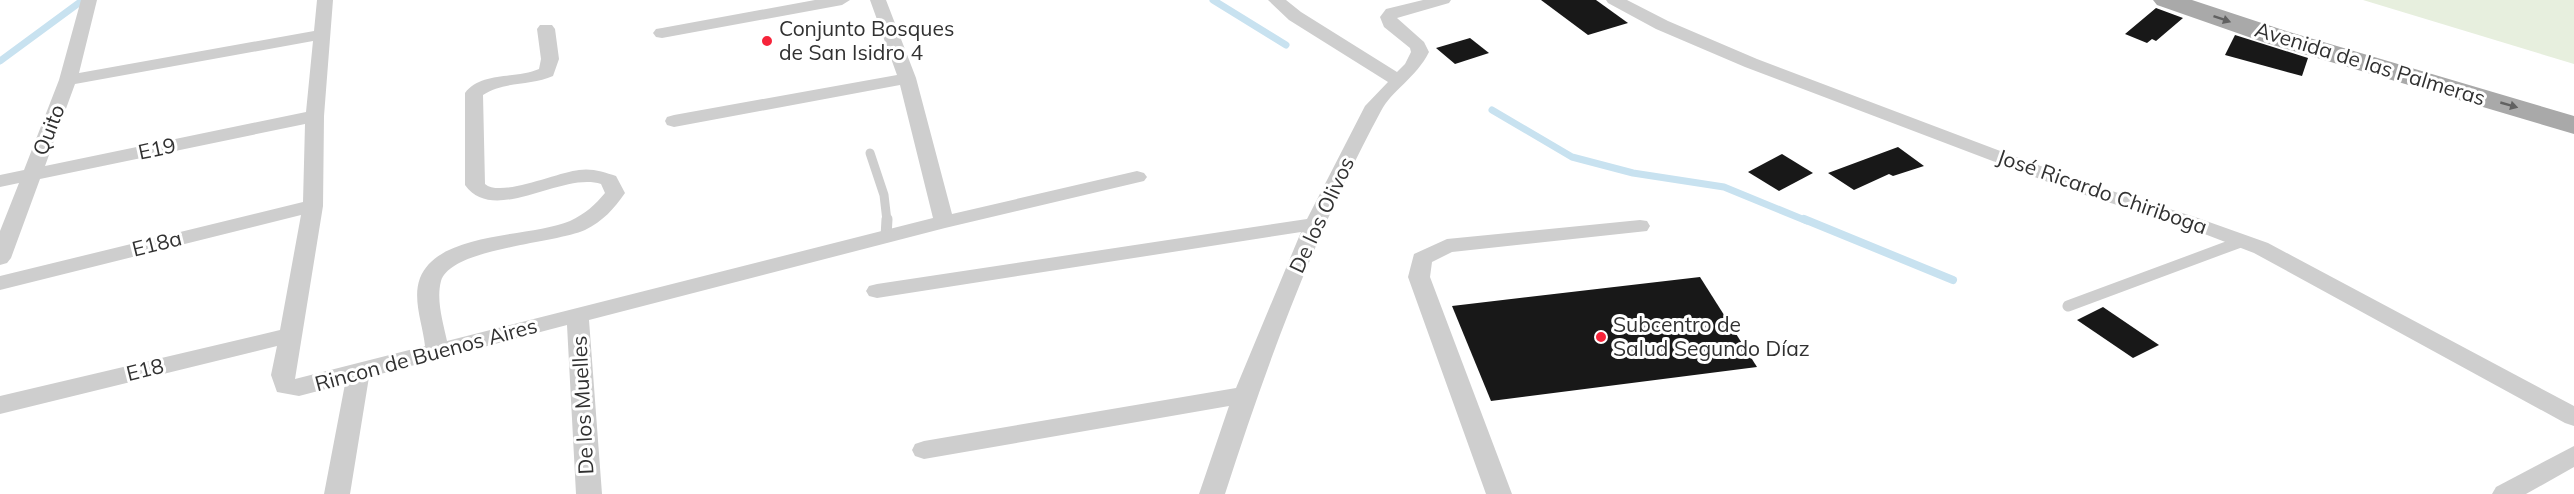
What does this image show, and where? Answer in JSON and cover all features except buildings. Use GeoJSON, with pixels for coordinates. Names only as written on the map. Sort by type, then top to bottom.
{"type":"FeatureCollection","features":[{"type":"Feature","properties":{"kind":"main road","name":"Avenida de las Palmeras"},"geometry":{"type":"LineString","coordinates":[[2166,0],[2273,36],[2574,125]]}},
{"type":"Feature","properties":{"kind":"main road","name":"Avenida de las Palmeras"},"geometry":{"type":"LineString","coordinates":[[2228,0],[2330,33],[2574,104]]}},
{"type":"Feature","properties":{"kind":"street","name":"Quito"},"geometry":{"type":"LineString","coordinates":[[0,258],[68,80],[89,0]]}},
{"type":"Feature","properties":{"kind":"street","name":"Rincon de Buenos Aires"},"geometry":{"type":"LineString","coordinates":[[325,0],[320,35],[315,116],[313,206],[283,375],[285,386],[299,388],[358,374],[437,351],[945,222],[1137,177]]}},
{"type":"Feature","properties":{"kind":"street"},"geometry":{"type":"LineString","coordinates":[[662,33],[842,0]]}},
{"type":"Feature","properties":{"kind":"street"},"geometry":{"type":"LineString","coordinates":[[878,0],[907,78],[945,222]]}},
{"type":"Feature","properties":{"kind":"street"},"geometry":{"type":"LineString","coordinates":[[1276,0],[1295,16],[1399,81]]}},
{"type":"Feature","properties":{"kind":"street","name":"De los Olivos"},"geometry":{"type":"LineString","coordinates":[[1212,494],[1245,395],[1315,224],[1374,106],[1413,66],[1420,52],[1418,46],[1390,23],[1388,17],[1392,13],[1443,0]]}},
{"type":"Feature","properties":{"kind":"street","name":"José Ricardo Chiriboga"},"geometry":{"type":"LineString","coordinates":[[1614,0],[1662,25],[1751,63],[2062,181],[2261,248],[2574,417]]}},
{"type":"Feature","properties":{"kind":"street"},"geometry":{"type":"LineString","coordinates":[[437,351],[428,298],[432,275],[438,267],[466,252],[585,224],[602,212],[615,193],[609,180],[586,175],[496,195],[483,194],[475,185],[474,93],[482,88],[538,77],[547,72],[550,59],[546,29]]}},
{"type":"Feature","properties":{"kind":"street"},"geometry":{"type":"LineString","coordinates":[[68,80],[320,35]]}},
{"type":"Feature","properties":{"kind":"street"},"geometry":{"type":"LineString","coordinates":[[674,121],[907,78]]}},
{"type":"Feature","properties":{"kind":"street","name":"E19"},"geometry":{"type":"LineString","coordinates":[[0,181],[315,116]]}},
{"type":"Feature","properties":{"kind":"street","name":"E18a"},"geometry":{"type":"LineString","coordinates":[[0,283],[313,206]]}},
{"type":"Feature","properties":{"kind":"street"},"geometry":{"type":"LineString","coordinates":[[877,291],[1315,224]]}},
{"type":"Feature","properties":{"kind":"street"},"geometry":{"type":"LineString","coordinates":[[1499,494],[1419,277],[1422,259],[1447,246],[1640,226]]}},
{"type":"Feature","properties":{"kind":"street","name":"De los Muelles"},"geometry":{"type":"LineString","coordinates":[[578,316],[589,494]]}},
{"type":"Feature","properties":{"kind":"street","name":"E18"},"geometry":{"type":"LineString","coordinates":[[0,405],[290,335]]}},
{"type":"Feature","properties":{"kind":"street"},"geometry":{"type":"LineString","coordinates":[[337,494],[358,374]]}},
{"type":"Feature","properties":{"kind":"street"},"geometry":{"type":"LineString","coordinates":[[924,450],[1245,395]]}},
{"type":"Feature","properties":{"kind":"street"},"geometry":{"type":"LineString","coordinates":[[2505,494],[2574,455]]}},
{"type":"Feature","properties":{"kind":"lane"},"geometry":{"type":"LineString","coordinates":[[870,153],[885,198],[888,224],[886,237]]}},
{"type":"Feature","properties":{"kind":"lane"},"geometry":{"type":"LineString","coordinates":[[2068,306],[2243,241]]}},
{"type":"Feature","properties":{"kind":"green space"},"geometry":{"type":"Polygon","coordinates":[[[2363,0],[2574,0],[2574,64],[2363,0]]]}},
{"type":"Feature","properties":{"kind":"waterway"},"geometry":{"type":"LineString","coordinates":[[0,61],[83,0]]}},
{"type":"Feature","properties":{"kind":"waterway"},"geometry":{"type":"LineString","coordinates":[[1213,0],[1286,45]]}},
{"type":"Feature","properties":{"kind":"waterway"},"geometry":{"type":"LineString","coordinates":[[1492,110],[1572,157],[1633,173],[1724,187],[1807,221]]}},
{"type":"Feature","properties":{"kind":"waterway"},"geometry":{"type":"LineString","coordinates":[[1804,219],[1953,280]]}},
{"type":"Feature","properties":{"kind":"place","name":"Conjunto Bosques de San Isidro 4"},"geometry":{"type":"Point","coordinates":[767,41]}},
{"type":"Feature","properties":{"kind":"place","name":"Subcentro de Salud Segundo Díaz"},"geometry":{"type":"Point","coordinates":[1601,337]}}]}
